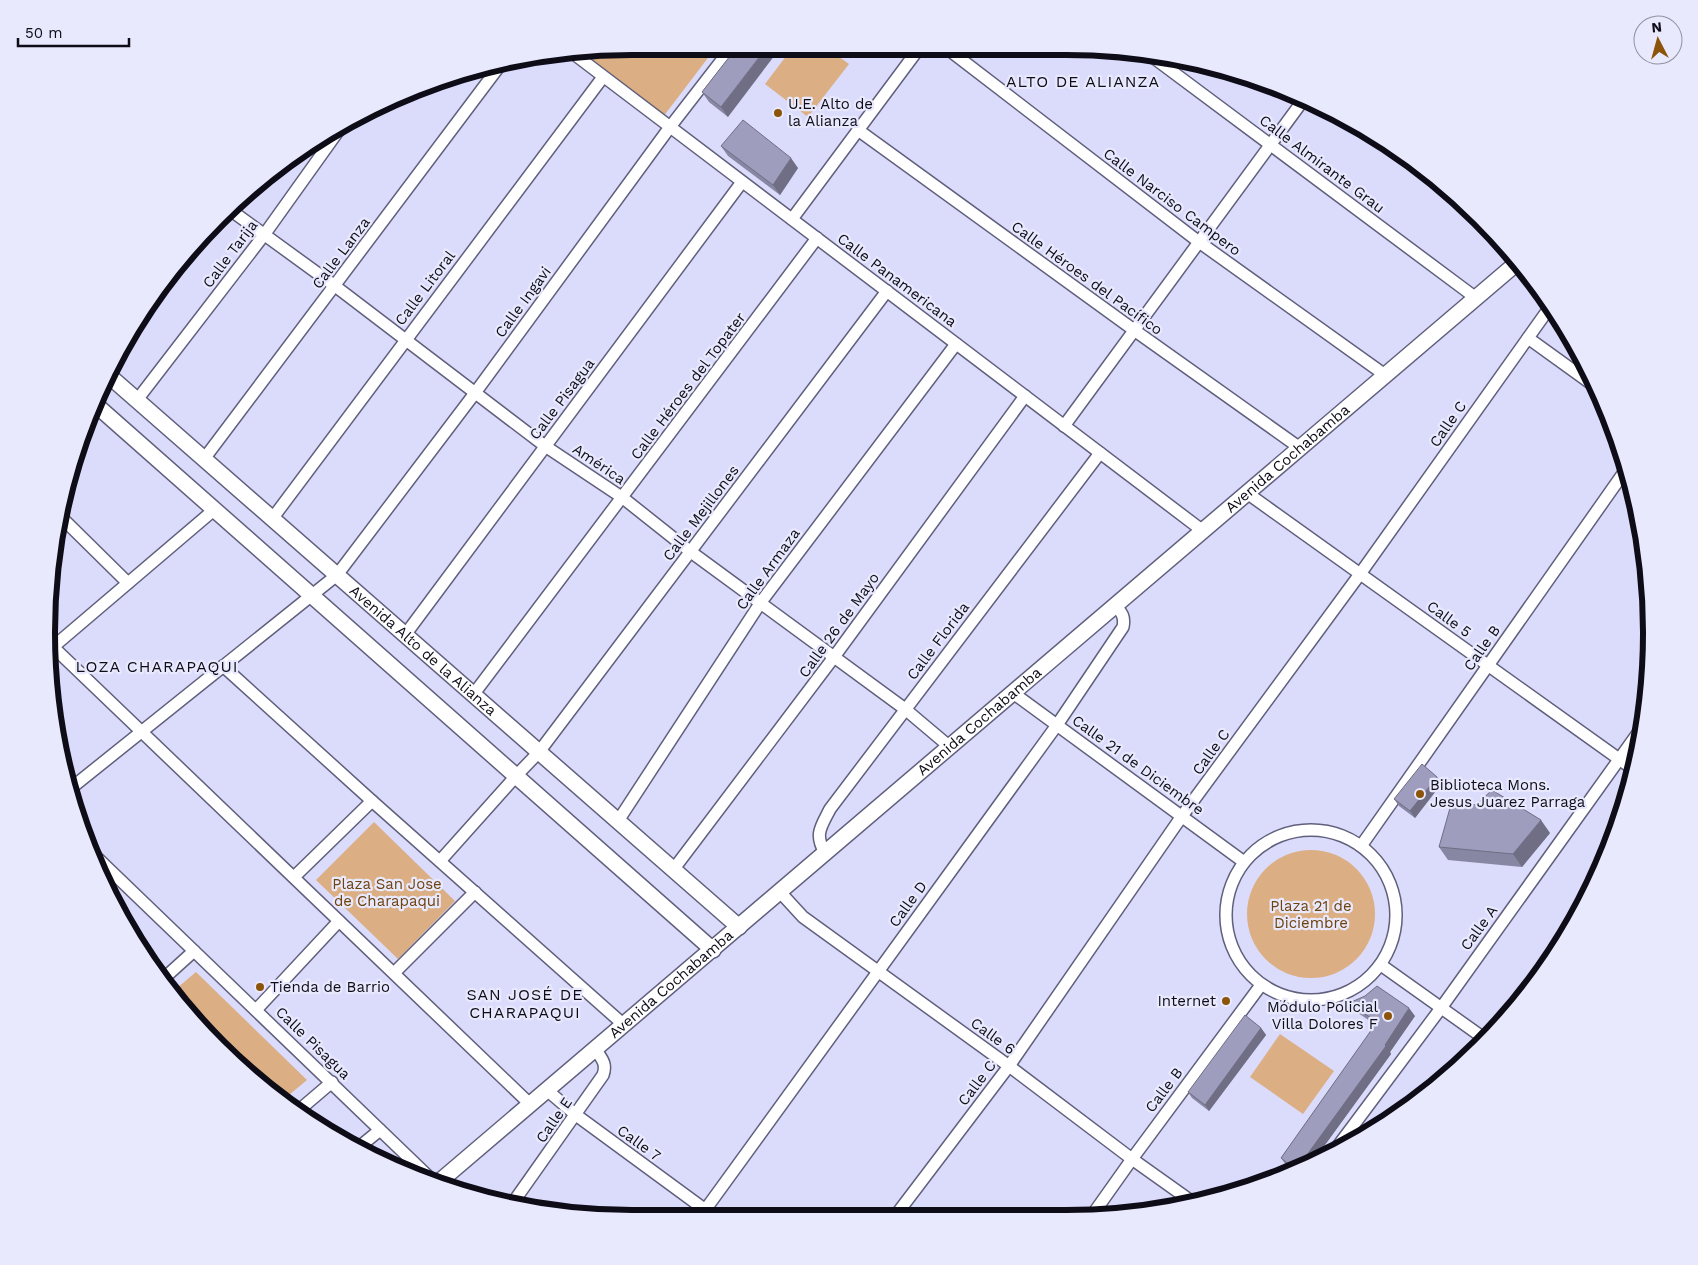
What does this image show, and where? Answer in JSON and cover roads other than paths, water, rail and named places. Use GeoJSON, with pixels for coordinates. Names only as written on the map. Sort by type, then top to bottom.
{"type":"FeatureCollection","features":[{"type":"Feature","properties":{"kind":"street","name":"Calle Ingavi"},"geometry":{"type":"LineString","coordinates":[[76,784],[337,575],[725,55]]}},
{"type":"Feature","properties":{"kind":"street"},"geometry":{"type":"LineString","coordinates":[[792,219],[914,55]]}},
{"type":"Feature","properties":{"kind":"street","name":"Calle Narciso Campero"},"geometry":{"type":"LineString","coordinates":[[955,55],[1199,242],[1385,375]]}},
{"type":"Feature","properties":{"kind":"street","name":"Calle Panamericana"},"geometry":{"type":"LineString","coordinates":[[579,58],[1203,531]]}},
{"type":"Feature","properties":{"kind":"street","name":"Calle Almirante Grau"},"geometry":{"type":"LineString","coordinates":[[1161,63],[1476,298]]}},
{"type":"Feature","properties":{"kind":"street","name":"Calle Lanza"},"geometry":{"type":"LineString","coordinates":[[204,460],[495,72]]}},
{"type":"Feature","properties":{"kind":"street","name":"Calle Litoral"},"geometry":{"type":"LineString","coordinates":[[272,519],[603,77]]}},
{"type":"Feature","properties":{"kind":"street"},"geometry":{"type":"LineString","coordinates":[[1064,426],[1300,105]]}},
{"type":"Feature","properties":{"kind":"street","name":"Calle Héroes del Pacífico"},"geometry":{"type":"LineString","coordinates":[[858,130],[1300,448]]}},
{"type":"Feature","properties":{"kind":"street","name":"Calle Tarija"},"geometry":{"type":"LineString","coordinates":[[137,400],[264,235],[332,139]]}},
{"type":"Feature","properties":{"kind":"street","name":"Calle Pisagua"},"geometry":{"type":"LineString","coordinates":[[405,635],[742,182]]}},
{"type":"Feature","properties":{"kind":"street","name":"América"},"geometry":{"type":"LineString","coordinates":[[235,214],[335,286],[546,446],[623,498],[691,552],[905,710],[950,747]]}},
{"type":"Feature","properties":{"kind":"street","name":"Calle Héroes del Topater"},"geometry":{"type":"LineString","coordinates":[[473,695],[817,238]]}},
{"type":"Feature","properties":{"kind":"street","name":"Avenida Cochabamba"},"geometry":{"type":"LineString","coordinates":[[444,1178],[1512,267]]}},
{"type":"Feature","properties":{"kind":"street","name":"Calle Mejillones"},"geometry":{"type":"LineString","coordinates":[[440,861],[539,752],[887,291]]}},
{"type":"Feature","properties":{"kind":"street","name":"Calle C"},"geometry":{"type":"LineString","coordinates":[[900,1210],[1009,1066],[1182,816],[1360,574],[1546,312]]}},
{"type":"Feature","properties":{"kind":"street"},"geometry":{"type":"LineString","coordinates":[[1528,338],[1583,378]]}},
{"type":"Feature","properties":{"kind":"street","name":"Calle Armaza"},"geometry":{"type":"LineString","coordinates":[[618,821],[761,602],[956,344]]}},
{"type":"Feature","properties":{"kind":"street","name":"Avenida Alto de la Alianza"},"geometry":{"type":"LineString","coordinates":[[113,380],[739,927]]}},
{"type":"Feature","properties":{"kind":"street","name":"Calle 26 de Mayo"},"geometry":{"type":"LineString","coordinates":[[673,870],[834,657],[1025,396]]}},
{"type":"Feature","properties":{"kind":"street"},"geometry":{"type":"LineString","coordinates":[[101,408],[712,950]]}},
{"type":"Feature","properties":{"kind":"street","name":"Calle Florida"},"geometry":{"type":"LineString","coordinates":[[825,854],[818,835],[830,809],[1100,453]]}},
{"type":"Feature","properties":{"kind":"street","name":"Calle B"},"geometry":{"type":"LineString","coordinates":[[1361,846],[1621,476]]}},
{"type":"Feature","properties":{"kind":"street","name":"Calle 5"},"geometry":{"type":"LineString","coordinates":[[1247,493],[1627,765]]}},
{"type":"Feature","properties":{"kind":"street"},"geometry":{"type":"LineString","coordinates":[[55,642],[215,510]]}},
{"type":"Feature","properties":{"kind":"street"},"geometry":{"type":"LineString","coordinates":[[66,522],[128,583]]}},
{"type":"Feature","properties":{"kind":"street","name":"Calle D"},"geometry":{"type":"LineString","coordinates":[[710,1210],[878,972],[1057,725],[1123,627],[1125,619],[1116,606]]}},
{"type":"Feature","properties":{"kind":"street"},"geometry":{"type":"LineString","coordinates":[[55,649],[531,1105]]}},
{"type":"Feature","properties":{"kind":"street"},"geometry":{"type":"LineString","coordinates":[[224,666],[372,801],[624,1025]]}},
{"type":"Feature","properties":{"kind":"street","name":"Calle 21 de Diciembre"},"geometry":{"type":"LineString","coordinates":[[1013,693],[1244,862]]}},
{"type":"Feature","properties":{"kind":"street","name":"Calle A"},"geometry":{"type":"LineString","coordinates":[[1344,1138],[1633,740]]}},
{"type":"Feature","properties":{"kind":"street"},"geometry":{"type":"LineString","coordinates":[[294,878],[372,801]]}},
{"type":"Feature","properties":{"kind":"street"},"geometry":{"type":"LineString","coordinates":[[1307,830],[1335,833],[1349,838],[1361,846],[1374,857],[1384,870],[1392,885],[1396,901],[1397,918],[1395,934],[1390,950],[1381,965],[1360,986],[1333,998],[1303,1000],[1288,998],[1262,985],[1240,963],[1232,950],[1228,935],[1226,920],[1230,889],[1244,862],[1260,847],[1278,836],[1307,830]]}},
{"type":"Feature","properties":{"kind":"street","name":"Calle Pisagua"},"geometry":{"type":"LineString","coordinates":[[104,865],[421,1169]]}},
{"type":"Feature","properties":{"kind":"street"},"geometry":{"type":"LineString","coordinates":[[394,973],[475,892]]}},
{"type":"Feature","properties":{"kind":"street","name":"Calle 6"},"geometry":{"type":"LineString","coordinates":[[780,892],[803,917],[1186,1197]]}},
{"type":"Feature","properties":{"kind":"street"},"geometry":{"type":"LineString","coordinates":[[256,1010],[339,921]]}},
{"type":"Feature","properties":{"kind":"street"},"geometry":{"type":"LineString","coordinates":[[168,975],[194,951]]}},
{"type":"Feature","properties":{"kind":"street"},"geometry":{"type":"LineString","coordinates":[[1381,965],[1479,1035]]}},
{"type":"Feature","properties":{"kind":"street","name":"Calle B"},"geometry":{"type":"LineString","coordinates":[[1096,1209],[1262,985]]}},
{"type":"Feature","properties":{"kind":"street","name":"Calle E"},"geometry":{"type":"LineString","coordinates":[[516,1198],[603,1075],[604,1061],[596,1050]]}},
{"type":"Feature","properties":{"kind":"street"},"geometry":{"type":"LineString","coordinates":[[303,1107],[332,1082]]}},
{"type":"Feature","properties":{"kind":"street","name":"Calle 7"},"geometry":{"type":"LineString","coordinates":[[548,1091],[576,1115],[702,1210]]}},
{"type":"Feature","properties":{"kind":"street"},"geometry":{"type":"LineString","coordinates":[[364,1143],[380,1130]]}},
{"type":"Feature","properties":{"kind":"place","name":"U.E. Alto de la Alianza"},"geometry":{"type":"Point","coordinates":[778,113]}},
{"type":"Feature","properties":{"kind":"place","name":"Biblioteca Mons. Jesus Juarez Parraga"},"geometry":{"type":"Point","coordinates":[1420,794]}},
{"type":"Feature","properties":{"kind":"place","name":"Tienda de Barrio"},"geometry":{"type":"Point","coordinates":[260,987]}},
{"type":"Feature","properties":{"kind":"place","name":"Internet"},"geometry":{"type":"Point","coordinates":[1226,1001]}},
{"type":"Feature","properties":{"kind":"place","name":"Módulo Policial Villa Dolores F"},"geometry":{"type":"Point","coordinates":[1388,1016]}},
{"type":"Feature","properties":{"kind":"district","name":"ALTO DE ALIANZA"},"geometry":{"type":"Point","coordinates":[1083,81]}},
{"type":"Feature","properties":{"kind":"district","name":"LOZA CHARAPAQUI"},"geometry":{"type":"Point","coordinates":[157,666]}},
{"type":"Feature","properties":{"kind":"district","name":"SAN JOSÉ DE CHARAPAQUI"},"geometry":{"type":"Point","coordinates":[525,1003]}},
{"type":"Feature","properties":{"kind":"park label","name":"Plaza San Jose de Charapaqui"},"geometry":{"type":"Point","coordinates":[387,892]}},
{"type":"Feature","properties":{"kind":"park label","name":"Plaza 21 de Diciembre"},"geometry":{"type":"Point","coordinates":[1311,914]}}]}
